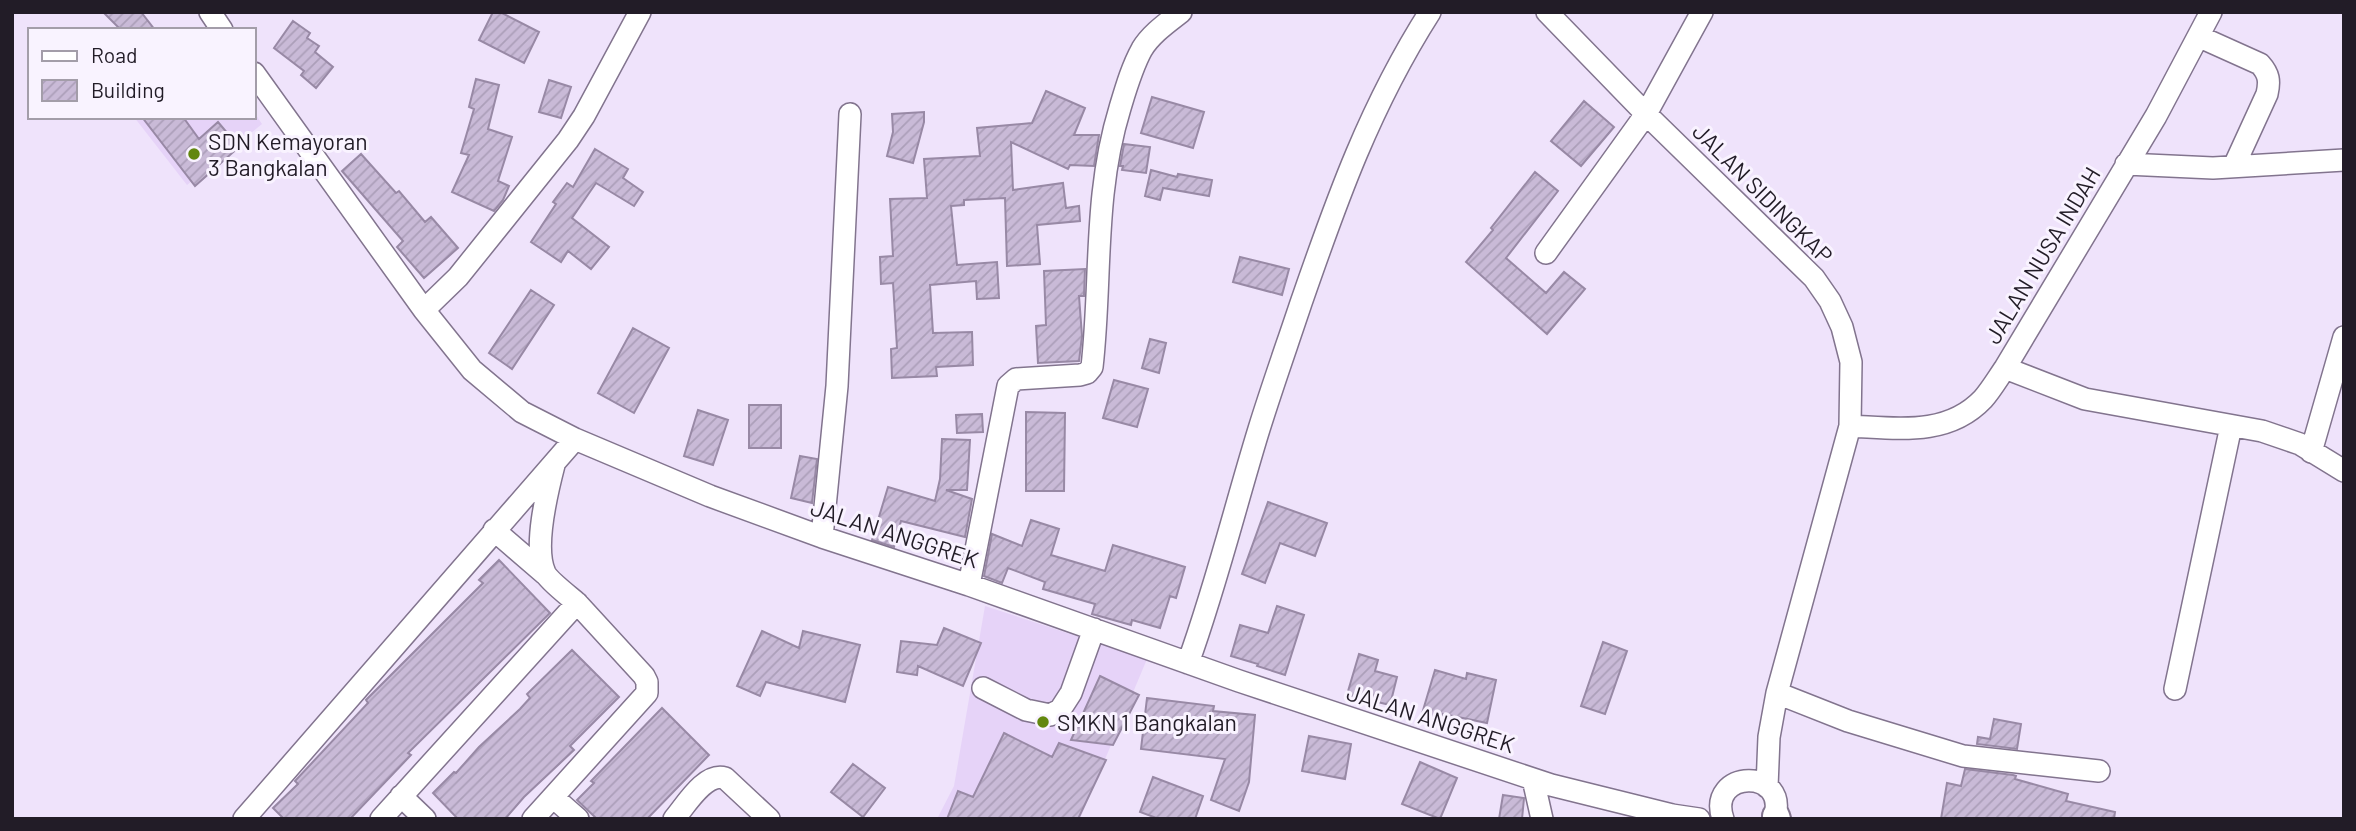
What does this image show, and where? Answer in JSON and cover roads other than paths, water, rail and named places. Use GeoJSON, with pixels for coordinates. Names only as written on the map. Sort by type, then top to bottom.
{"type":"FeatureCollection","features":[{"type":"Feature","properties":{"kind":"street"},"geometry":{"type":"LineString","coordinates":[[210,12],[221,28]]}},
{"type":"Feature","properties":{"kind":"street"},"geometry":{"type":"LineString","coordinates":[[424,310],[458,277],[568,140],[584,116],[640,12]]}},
{"type":"Feature","properties":{"kind":"street"},"geometry":{"type":"LineString","coordinates":[[969,584],[1008,386],[1016,379],[1087,373],[1092,367],[1099,222],[1104,173],[1115,124],[1127,84],[1143,47],[1161,27],[1181,12]]}},
{"type":"Feature","properties":{"kind":"street"},"geometry":{"type":"LineString","coordinates":[[1188,663],[1209,606],[1259,429],[1336,201],[1356,151],[1398,66],[1430,12]]}},
{"type":"Feature","properties":{"kind":"street","name":"JALAN SIDINGKAP"},"geometry":{"type":"LineString","coordinates":[[1547,12],[1646,114],[1814,278],[1829,300],[1842,327],[1851,362],[1850,426],[1812,556],[1777,693],[1769,737],[1767,787],[1776,800],[1776,818]]}},
{"type":"Feature","properties":{"kind":"street"},"geometry":{"type":"LineString","coordinates":[[1546,253],[1646,114],[1702,12]]}},
{"type":"Feature","properties":{"kind":"street","name":"JALAN NUSA INDAH"},"geometry":{"type":"LineString","coordinates":[[1850,426],[1914,429],[1944,424],[1966,414],[1983,398],[2005,368],[2156,116],[2211,12]]}},
{"type":"Feature","properties":{"kind":"street"},"geometry":{"type":"LineString","coordinates":[[2200,37],[2260,64],[2267,71],[2270,82],[2234,166]]}},
{"type":"Feature","properties":{"kind":"street","name":"JALAN ANGGREK"},"geometry":{"type":"LineString","coordinates":[[256,77],[424,310],[472,370],[522,412],[575,439],[710,496],[822,537],[969,584],[1188,663],[1532,779],[1672,815],[1699,819]]}},
{"type":"Feature","properties":{"kind":"street"},"geometry":{"type":"LineString","coordinates":[[822,537],[837,386],[850,114]]}},
{"type":"Feature","properties":{"kind":"street"},"geometry":{"type":"LineString","coordinates":[[2126,164],[2213,168],[2344,160]]}},
{"type":"Feature","properties":{"kind":"street"},"geometry":{"type":"LineString","coordinates":[[2311,452],[2344,337]]}},
{"type":"Feature","properties":{"kind":"street"},"geometry":{"type":"LineString","coordinates":[[2005,368],[2085,399],[2262,431],[2300,444],[2344,471]]}},
{"type":"Feature","properties":{"kind":"street"},"geometry":{"type":"LineString","coordinates":[[2175,689],[2231,426]]}},
{"type":"Feature","properties":{"kind":"street"},"geometry":{"type":"LineString","coordinates":[[244,819],[575,439]]}},
{"type":"Feature","properties":{"kind":"street"},"geometry":{"type":"LineString","coordinates":[[545,574],[540,541],[545,500],[555,459]]}},
{"type":"Feature","properties":{"kind":"street"},"geometry":{"type":"LineString","coordinates":[[494,530],[577,603],[644,676],[648,688],[644,697],[533,819]]}},
{"type":"Feature","properties":{"kind":"street"},"geometry":{"type":"LineString","coordinates":[[381,819],[577,603]]}},
{"type":"Feature","properties":{"kind":"street"},"geometry":{"type":"LineString","coordinates":[[983,688],[1026,710],[1050,715],[1060,710],[1071,693],[1094,629]]}},
{"type":"Feature","properties":{"kind":"street"},"geometry":{"type":"LineString","coordinates":[[1777,693],[1848,721],[1963,756],[2099,771]]}},
{"type":"Feature","properties":{"kind":"street","name":"JALAN SIDINGKAP"},"geometry":{"type":"LineString","coordinates":[[1722,809],[1730,786],[1745,780],[1769,737]]}},
{"type":"Feature","properties":{"kind":"street"},"geometry":{"type":"LineString","coordinates":[[674,819],[708,780],[720,776],[769,819]]}},
{"type":"Feature","properties":{"kind":"street"},"geometry":{"type":"LineString","coordinates":[[1532,779],[1542,819]]}},
{"type":"Feature","properties":{"kind":"street"},"geometry":{"type":"LineString","coordinates":[[1745,780],[1761,782],[1767,787]]}},
{"type":"Feature","properties":{"kind":"street"},"geometry":{"type":"LineString","coordinates":[[401,796],[425,819]]}},
{"type":"Feature","properties":{"kind":"street"},"geometry":{"type":"LineString","coordinates":[[553,796],[578,819]]}},
{"type":"Feature","properties":{"kind":"street"},"geometry":{"type":"LineString","coordinates":[[1672,815],[1722,809]]}},
{"type":"Feature","properties":{"kind":"place","name":"SDN Kemayoran 3 Bangkalan"},"geometry":{"type":"Point","coordinates":[194,154]}},
{"type":"Feature","properties":{"kind":"place","name":"SMKN 1 Bangkalan"},"geometry":{"type":"Point","coordinates":[1043,722]}}]}
